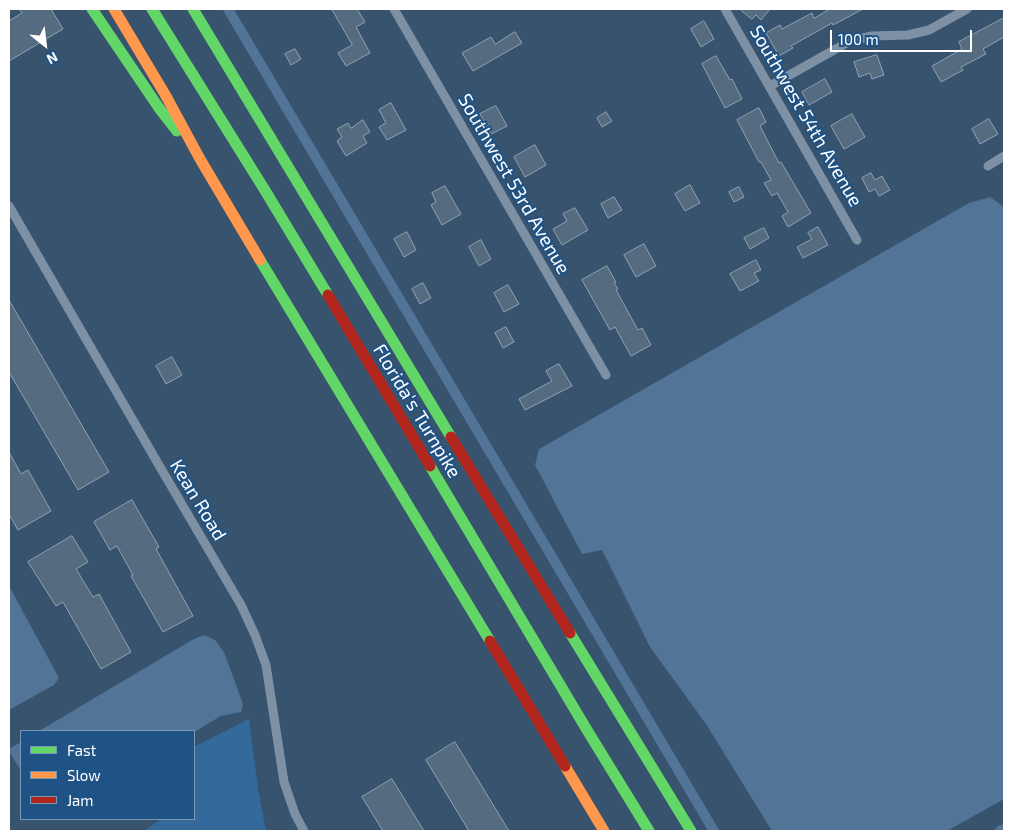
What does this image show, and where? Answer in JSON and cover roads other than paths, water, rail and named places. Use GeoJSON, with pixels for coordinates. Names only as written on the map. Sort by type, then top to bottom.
{"type":"FeatureCollection","features":[{"type":"Feature","properties":{"kind":"highway"},"geometry":{"type":"LineString","coordinates":[[92,9],[159,108],[200,159]]}},
{"type":"Feature","properties":{"kind":"highway"},"geometry":{"type":"LineString","coordinates":[[114,9],[166,96],[200,159],[604,831]]}},
{"type":"Feature","properties":{"kind":"highway","name":"Florida's Turnpike"},"geometry":{"type":"LineString","coordinates":[[152,9],[266,192],[649,831]]}},
{"type":"Feature","properties":{"kind":"highway"},"geometry":{"type":"LineString","coordinates":[[193,9],[582,653],[692,831]]}},
{"type":"Feature","properties":{"kind":"street","name":"Southwest 53rd Avenue"},"geometry":{"type":"LineString","coordinates":[[394,9],[606,375]]}},
{"type":"Feature","properties":{"kind":"street","name":"Southwest 54th Avenue"},"geometry":{"type":"LineString","coordinates":[[726,9],[857,240]]}},
{"type":"Feature","properties":{"kind":"street"},"geometry":{"type":"LineString","coordinates":[[770,86],[850,41],[872,36],[908,35],[929,30],[967,9]]}},
{"type":"Feature","properties":{"kind":"street"},"geometry":{"type":"LineString","coordinates":[[988,166],[1004,156]]}},
{"type":"Feature","properties":{"kind":"street","name":"Kean Road"},"geometry":{"type":"LineString","coordinates":[[9,206],[242,605],[266,665],[284,782],[295,814],[304,831]]}},
{"type":"Feature","properties":{"kind":"waterway"},"geometry":{"type":"LineString","coordinates":[[228,9],[714,831]]}},
{"type":"Feature","properties":{"kind":"waterway"},"geometry":{"type":"LineString","coordinates":[[1000,831],[1004,829]]}}]}
